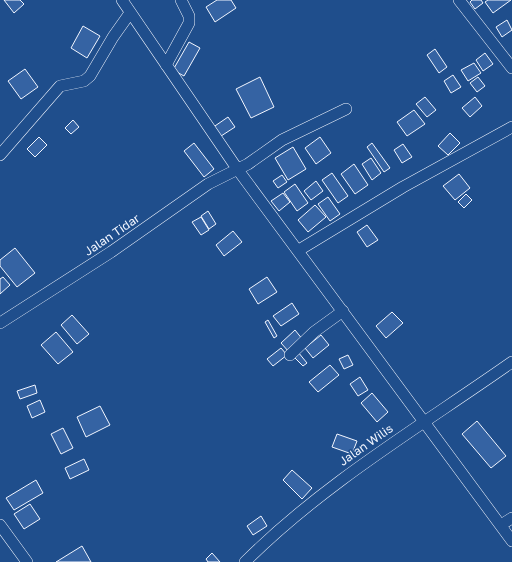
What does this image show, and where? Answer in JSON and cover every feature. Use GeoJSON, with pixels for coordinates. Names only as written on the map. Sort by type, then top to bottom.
{"type":"FeatureCollection","features":[{"type":"Feature","properties":{"kind":"street"},"geometry":{"type":"LineString","coordinates":[[122,0],[238,170],[299,250],[424,423],[512,541]]}},
{"type":"Feature","properties":{"kind":"street"},"geometry":{"type":"LineString","coordinates":[[166,66],[189,23],[189,16],[181,0]]}},
{"type":"Feature","properties":{"kind":"street"},"geometry":{"type":"LineString","coordinates":[[459,0],[512,68]]}},
{"type":"Feature","properties":{"kind":"street"},"geometry":{"type":"LineString","coordinates":[[0,155],[60,86],[84,81],[90,76],[110,42],[130,13]]}},
{"type":"Feature","properties":{"kind":"street","name":"Jalan Tidar"},"geometry":{"type":"LineString","coordinates":[[0,323],[111,252],[208,184],[238,170],[282,140],[346,109]]}},
{"type":"Feature","properties":{"kind":"street"},"geometry":{"type":"LineString","coordinates":[[299,250],[403,187],[512,127]]}},
{"type":"Feature","properties":{"kind":"street"},"geometry":{"type":"LineString","coordinates":[[290,354],[314,332],[343,311]]}},
{"type":"Feature","properties":{"kind":"street","name":"Jalan Wilis"},"geometry":{"type":"LineString","coordinates":[[245,562],[268,539],[344,476],[512,362]]}},
{"type":"Feature","properties":{"kind":"street"},"geometry":{"type":"LineString","coordinates":[[501,525],[512,518]]}},
{"type":"Feature","properties":{"kind":"street"},"geometry":{"type":"LineString","coordinates":[[0,525],[27,562]]}},
{"type":"Feature","properties":{"kind":"building"},"geometry":{"type":"Polygon","coordinates":[[[4,0],[20,0],[24,4],[14,13],[4,0]]]}},
{"type":"Feature","properties":{"kind":"building"},"geometry":{"type":"Polygon","coordinates":[[[217,0],[231,0],[236,8],[215,22],[206,7],[217,0]]]}},
{"type":"Feature","properties":{"kind":"building"},"geometry":{"type":"Polygon","coordinates":[[[472,0],[481,0],[483,3],[475,9],[470,2],[472,0]]]}},
{"type":"Feature","properties":{"kind":"building"},"geometry":{"type":"Polygon","coordinates":[[[488,0],[511,0],[493,13],[485,2],[488,0]]]}},
{"type":"Feature","properties":{"kind":"building"},"geometry":{"type":"Polygon","coordinates":[[[507,20],[512,30],[502,37],[496,27],[507,20]]]}},
{"type":"Feature","properties":{"kind":"building"},"geometry":{"type":"Polygon","coordinates":[[[83,26],[100,36],[87,58],[71,48],[83,26]]]}},
{"type":"Feature","properties":{"kind":"building"},"geometry":{"type":"Polygon","coordinates":[[[189,42],[200,48],[184,76],[173,70],[189,42]]]}},
{"type":"Feature","properties":{"kind":"building"},"geometry":{"type":"Polygon","coordinates":[[[435,49],[447,67],[439,73],[427,55],[435,49]]]}},
{"type":"Feature","properties":{"kind":"building"},"geometry":{"type":"Polygon","coordinates":[[[485,53],[493,64],[483,71],[476,60],[485,53]]]}},
{"type":"Feature","properties":{"kind":"building"},"geometry":{"type":"Polygon","coordinates":[[[474,63],[481,73],[468,81],[461,70],[474,63]]]}},
{"type":"Feature","properties":{"kind":"building"},"geometry":{"type":"Polygon","coordinates":[[[25,69],[38,87],[21,99],[8,81],[25,69]]]}},
{"type":"Feature","properties":{"kind":"building"},"geometry":{"type":"Polygon","coordinates":[[[453,75],[461,87],[451,93],[444,81],[453,75]]]}},
{"type":"Feature","properties":{"kind":"building"},"geometry":{"type":"Polygon","coordinates":[[[260,77],[274,107],[251,118],[236,89],[260,77]]]}},
{"type":"Feature","properties":{"kind":"building"},"geometry":{"type":"Polygon","coordinates":[[[478,77],[485,86],[477,92],[470,83],[478,77]]]}},
{"type":"Feature","properties":{"kind":"building"},"geometry":{"type":"Polygon","coordinates":[[[425,97],[436,110],[427,117],[416,104],[425,97]]]}},
{"type":"Feature","properties":{"kind":"building"},"geometry":{"type":"Polygon","coordinates":[[[475,97],[482,106],[470,117],[462,108],[475,97]]]}},
{"type":"Feature","properties":{"kind":"building"},"geometry":{"type":"Polygon","coordinates":[[[414,110],[425,124],[407,136],[397,122],[414,110]]]}},
{"type":"Feature","properties":{"kind":"building"},"geometry":{"type":"Polygon","coordinates":[[[228,117],[235,127],[218,138],[212,128],[228,117]]]}},
{"type":"Feature","properties":{"kind":"building"},"geometry":{"type":"Polygon","coordinates":[[[73,120],[79,127],[71,134],[65,128],[73,120]]]}},
{"type":"Feature","properties":{"kind":"building"},"geometry":{"type":"Polygon","coordinates":[[[450,133],[460,143],[448,155],[438,146],[450,133]]]}},
{"type":"Feature","properties":{"kind":"building"},"geometry":{"type":"Polygon","coordinates":[[[39,137],[47,145],[35,157],[27,149],[39,137]]]}},
{"type":"Feature","properties":{"kind":"building"},"geometry":{"type":"Polygon","coordinates":[[[320,137],[331,153],[316,164],[305,148],[320,137]]]}},
{"type":"Feature","properties":{"kind":"building"},"geometry":{"type":"Polygon","coordinates":[[[194,143],[214,169],[204,177],[184,151],[194,143]]]}},
{"type":"Feature","properties":{"kind":"building"},"geometry":{"type":"Polygon","coordinates":[[[372,143],[390,168],[384,172],[367,147],[372,143]]]}},
{"type":"Feature","properties":{"kind":"building"},"geometry":{"type":"Polygon","coordinates":[[[403,144],[412,157],[402,163],[394,150],[403,144]]]}},
{"type":"Feature","properties":{"kind":"building"},"geometry":{"type":"Polygon","coordinates":[[[293,147],[306,169],[288,180],[275,158],[293,147]]]}},
{"type":"Feature","properties":{"kind":"building"},"geometry":{"type":"Polygon","coordinates":[[[371,158],[381,173],[372,180],[362,164],[371,158]]]}},
{"type":"Feature","properties":{"kind":"building"},"geometry":{"type":"Polygon","coordinates":[[[354,164],[368,185],[355,194],[341,174],[354,164]]]}},
{"type":"Feature","properties":{"kind":"building"},"geometry":{"type":"Polygon","coordinates":[[[332,173],[348,196],[338,203],[322,180],[332,173]]]}},
{"type":"Feature","properties":{"kind":"building"},"geometry":{"type":"Polygon","coordinates":[[[459,174],[470,188],[455,200],[443,186],[459,174]]]}},
{"type":"Feature","properties":{"kind":"building"},"geometry":{"type":"Polygon","coordinates":[[[282,175],[287,182],[278,188],[273,181],[282,175]]]}},
{"type":"Feature","properties":{"kind":"building"},"geometry":{"type":"Polygon","coordinates":[[[316,181],[323,191],[311,200],[304,191],[316,181]]]}},
{"type":"Feature","properties":{"kind":"building"},"geometry":{"type":"Polygon","coordinates":[[[295,184],[308,203],[297,211],[284,192],[295,184]]]}},
{"type":"Feature","properties":{"kind":"building"},"geometry":{"type":"Polygon","coordinates":[[[283,193],[290,202],[279,211],[271,201],[283,193]]]}},
{"type":"Feature","properties":{"kind":"building"},"geometry":{"type":"Polygon","coordinates":[[[466,194],[472,200],[464,208],[458,202],[466,194]]]}},
{"type":"Feature","properties":{"kind":"building"},"geometry":{"type":"Polygon","coordinates":[[[328,197],[340,214],[330,221],[318,204],[328,197]]]}},
{"type":"Feature","properties":{"kind":"building"},"geometry":{"type":"Polygon","coordinates":[[[315,205],[326,217],[308,232],[298,220],[315,205]]]}},
{"type":"Feature","properties":{"kind":"building"},"geometry":{"type":"Polygon","coordinates":[[[208,211],[216,224],[209,229],[201,216],[208,211]]]}},
{"type":"Feature","properties":{"kind":"building"},"geometry":{"type":"Polygon","coordinates":[[[201,217],[209,230],[201,235],[192,222],[201,217]]]}},
{"type":"Feature","properties":{"kind":"building"},"geometry":{"type":"Polygon","coordinates":[[[367,225],[378,240],[367,247],[357,232],[367,225]]]}},
{"type":"Feature","properties":{"kind":"building"},"geometry":{"type":"Polygon","coordinates":[[[233,231],[242,242],[224,256],[216,245],[233,231]]]}},
{"type":"Feature","properties":{"kind":"building"},"geometry":{"type":"Polygon","coordinates":[[[15,248],[35,273],[17,287],[0,266],[0,260],[15,248]]]}},
{"type":"Feature","properties":{"kind":"building"},"geometry":{"type":"Polygon","coordinates":[[[3,277],[10,285],[0,294],[0,279],[3,277]]]}},
{"type":"Feature","properties":{"kind":"building"},"geometry":{"type":"Polygon","coordinates":[[[267,277],[277,292],[258,304],[249,289],[267,277]]]}},
{"type":"Feature","properties":{"kind":"building"},"geometry":{"type":"Polygon","coordinates":[[[292,303],[299,314],[281,326],[273,316],[292,303]]]}},
{"type":"Feature","properties":{"kind":"building"},"geometry":{"type":"Polygon","coordinates":[[[392,312],[403,323],[386,338],[376,326],[392,312]]]}},
{"type":"Feature","properties":{"kind":"building"},"geometry":{"type":"Polygon","coordinates":[[[72,315],[89,334],[77,344],[61,325],[72,315]]]}},
{"type":"Feature","properties":{"kind":"building"},"geometry":{"type":"Polygon","coordinates":[[[268,320],[277,336],[274,338],[265,322],[268,320]]]}},
{"type":"Feature","properties":{"kind":"building"},"geometry":{"type":"Polygon","coordinates":[[[295,330],[303,340],[289,352],[281,343],[295,330]]]}},
{"type":"Feature","properties":{"kind":"building"},"geometry":{"type":"Polygon","coordinates":[[[56,332],[73,352],[58,364],[41,345],[56,332]]]}},
{"type":"Feature","properties":{"kind":"building"},"geometry":{"type":"Polygon","coordinates":[[[321,335],[329,345],[313,358],[305,348],[321,335]]]}},
{"type":"Feature","properties":{"kind":"building"},"geometry":{"type":"Polygon","coordinates":[[[281,348],[287,355],[273,366],[267,359],[281,348]]]}},
{"type":"Feature","properties":{"kind":"building"},"geometry":{"type":"Polygon","coordinates":[[[298,352],[307,363],[303,366],[293,356],[298,352]]]}},
{"type":"Feature","properties":{"kind":"building"},"geometry":{"type":"Polygon","coordinates":[[[348,355],[353,365],[344,369],[339,359],[348,355]]]}},
{"type":"Feature","properties":{"kind":"building"},"geometry":{"type":"Polygon","coordinates":[[[330,365],[339,375],[318,392],[309,382],[330,365]]]}},
{"type":"Feature","properties":{"kind":"building"},"geometry":{"type":"Polygon","coordinates":[[[360,377],[368,390],[358,396],[350,384],[360,377]]]}},
{"type":"Feature","properties":{"kind":"building"},"geometry":{"type":"Polygon","coordinates":[[[35,385],[37,393],[20,399],[17,391],[35,385]]]}},
{"type":"Feature","properties":{"kind":"building"},"geometry":{"type":"Polygon","coordinates":[[[372,393],[388,412],[377,422],[361,403],[372,393]]]}},
{"type":"Feature","properties":{"kind":"building"},"geometry":{"type":"Polygon","coordinates":[[[40,400],[45,412],[32,418],[27,406],[40,400]]]}},
{"type":"Feature","properties":{"kind":"building"},"geometry":{"type":"Polygon","coordinates":[[[100,406],[110,425],[86,437],[77,417],[100,406]]]}},
{"type":"Feature","properties":{"kind":"building"},"geometry":{"type":"Polygon","coordinates":[[[477,421],[506,456],[491,468],[462,434],[477,421]]]}},
{"type":"Feature","properties":{"kind":"building"},"geometry":{"type":"Polygon","coordinates":[[[63,428],[73,448],[61,454],[51,434],[63,428]]]}},
{"type":"Feature","properties":{"kind":"building"},"geometry":{"type":"Polygon","coordinates":[[[337,434],[357,441],[352,454],[332,447],[337,434]]]}},
{"type":"Feature","properties":{"kind":"building"},"geometry":{"type":"Polygon","coordinates":[[[84,459],[89,470],[70,479],[65,468],[84,459]]]}},
{"type":"Feature","properties":{"kind":"building"},"geometry":{"type":"Polygon","coordinates":[[[292,470],[312,488],[302,499],[283,480],[292,470]]]}},
{"type":"Feature","properties":{"kind":"building"},"geometry":{"type":"Polygon","coordinates":[[[36,480],[43,493],[14,510],[6,498],[36,480]]]}},
{"type":"Feature","properties":{"kind":"building"},"geometry":{"type":"Polygon","coordinates":[[[30,504],[40,519],[24,529],[14,514],[30,504]]]}},
{"type":"Feature","properties":{"kind":"building"},"geometry":{"type":"Polygon","coordinates":[[[261,516],[267,526],[253,535],[247,526],[261,516]]]}},
{"type":"Feature","properties":{"kind":"building"},"geometry":{"type":"Polygon","coordinates":[[[82,546],[91,562],[56,562],[82,546]]]}},
{"type":"Feature","properties":{"kind":"building"},"geometry":{"type":"Polygon","coordinates":[[[212,553],[220,562],[208,562],[206,559],[212,553]]]}}]}
